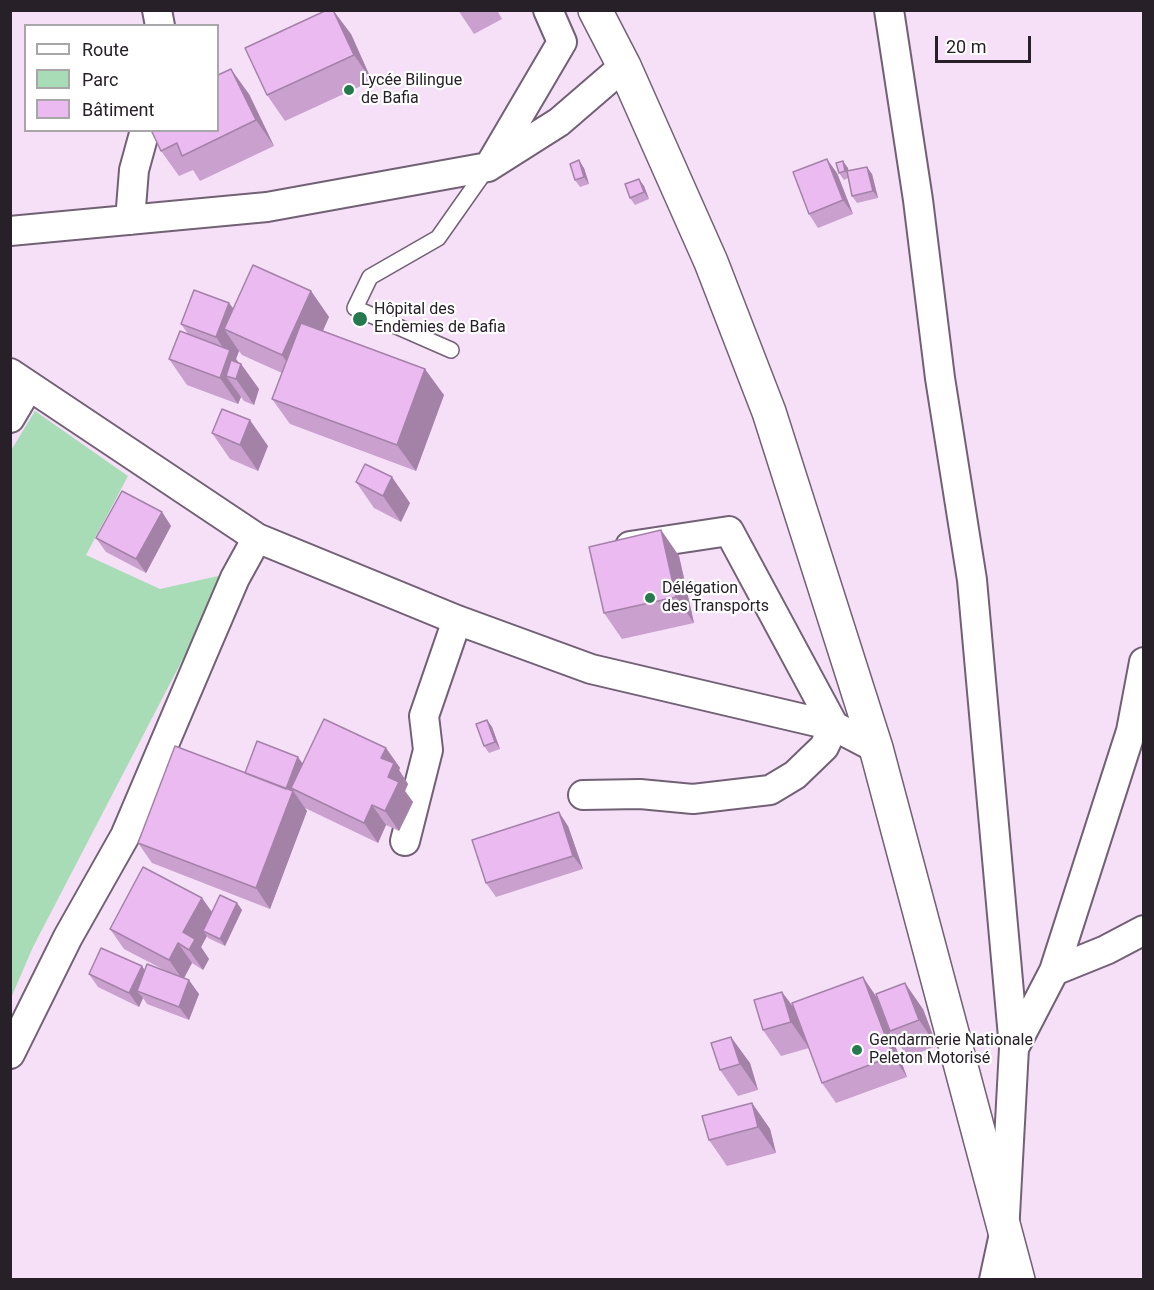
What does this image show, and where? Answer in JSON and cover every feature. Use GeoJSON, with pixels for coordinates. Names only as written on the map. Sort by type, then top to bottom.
{"type":"FeatureCollection","features":[{"type":"Feature","properties":{"kind":"main road"},"geometry":{"type":"LineString","coordinates":[[595,10],[624,66],[711,262],[769,412],[876,748],[1018,1280]]}},
{"type":"Feature","properties":{"kind":"street"},"geometry":{"type":"LineString","coordinates":[[488,168],[562,42],[548,10]]}},
{"type":"Feature","properties":{"kind":"street"},"geometry":{"type":"LineString","coordinates":[[889,10],[918,200],[940,378],[972,580],[1014,1048],[1004,1234],[994,1280]]}},
{"type":"Feature","properties":{"kind":"street"},"geometry":{"type":"LineString","coordinates":[[10,231],[267,207],[488,168],[560,122],[624,66]]}},
{"type":"Feature","properties":{"kind":"street"},"geometry":{"type":"LineString","coordinates":[[130,220],[135,170],[145,132]]}},
{"type":"Feature","properties":{"kind":"street"},"geometry":{"type":"LineString","coordinates":[[10,418],[20,379],[257,538],[457,620],[591,669],[834,726],[876,748]]}},
{"type":"Feature","properties":{"kind":"street"},"geometry":{"type":"LineString","coordinates":[[625,547],[729,531],[834,726]]}},
{"type":"Feature","properties":{"kind":"street"},"geometry":{"type":"LineString","coordinates":[[10,1054],[68,937],[125,836],[235,578],[257,538]]}},
{"type":"Feature","properties":{"kind":"street"},"geometry":{"type":"LineString","coordinates":[[405,841],[428,750],[424,716],[457,620]]}},
{"type":"Feature","properties":{"kind":"street"},"geometry":{"type":"LineString","coordinates":[[1014,1048],[1054,971],[1131,731],[1143,662]]}},
{"type":"Feature","properties":{"kind":"street"},"geometry":{"type":"LineString","coordinates":[[583,795],[640,794],[693,799],[770,790],[795,775],[824,747],[834,726]]}},
{"type":"Feature","properties":{"kind":"street"},"geometry":{"type":"LineString","coordinates":[[1054,971],[1106,950],[1143,930]]}},
{"type":"Feature","properties":{"kind":"lane"},"geometry":{"type":"LineString","coordinates":[[451,350],[355,308],[370,277],[438,238],[488,168]]}},
{"type":"Feature","properties":{"kind":"green space"},"geometry":{"type":"Polygon","coordinates":[[[35,411],[128,476],[86,555],[160,589],[227,574],[33,947],[11,998],[10,452],[35,411]]]}},
{"type":"Feature","properties":{"kind":"building"},"geometry":{"type":"Polygon","coordinates":[[[327,10],[333,10],[354,55],[267,95],[245,48],[327,10]]]}},
{"type":"Feature","properties":{"kind":"building"},"geometry":{"type":"Polygon","coordinates":[[[231,69],[256,120],[182,156],[177,143],[161,151],[152,132],[219,132],[219,75],[231,69]]]}},
{"type":"Feature","properties":{"kind":"building"},"geometry":{"type":"Polygon","coordinates":[[[827,159],[843,200],[809,214],[793,172],[827,159]]]}},
{"type":"Feature","properties":{"kind":"building"},"geometry":{"type":"Polygon","coordinates":[[[579,160],[584,177],[575,180],[570,164],[579,160]]]}},
{"type":"Feature","properties":{"kind":"building"},"geometry":{"type":"Polygon","coordinates":[[[843,161],[845,171],[839,173],[836,163],[843,161]]]}},
{"type":"Feature","properties":{"kind":"building"},"geometry":{"type":"Polygon","coordinates":[[[867,167],[873,191],[852,196],[847,171],[867,167]]]}},
{"type":"Feature","properties":{"kind":"building"},"geometry":{"type":"Polygon","coordinates":[[[639,179],[644,192],[630,198],[625,184],[639,179]]]}},
{"type":"Feature","properties":{"kind":"building"},"geometry":{"type":"Polygon","coordinates":[[[253,265],[311,291],[282,355],[224,329],[253,265]]]}},
{"type":"Feature","properties":{"kind":"building"},"geometry":{"type":"Polygon","coordinates":[[[194,290],[229,303],[216,337],[181,324],[194,290]]]}},
{"type":"Feature","properties":{"kind":"building"},"geometry":{"type":"Polygon","coordinates":[[[301,323],[425,369],[397,445],[272,399],[301,323]]]}},
{"type":"Feature","properties":{"kind":"building"},"geometry":{"type":"Polygon","coordinates":[[[180,331],[230,350],[220,378],[169,359],[180,331]]]}},
{"type":"Feature","properties":{"kind":"building"},"geometry":{"type":"Polygon","coordinates":[[[231,360],[241,364],[236,379],[226,376],[231,360]]]}},
{"type":"Feature","properties":{"kind":"building"},"geometry":{"type":"Polygon","coordinates":[[[222,409],[250,420],[240,445],[212,433],[222,409]]]}},
{"type":"Feature","properties":{"kind":"building"},"geometry":{"type":"Polygon","coordinates":[[[365,464],[392,477],[383,496],[356,482],[365,464]]]}},
{"type":"Feature","properties":{"kind":"building"},"geometry":{"type":"Polygon","coordinates":[[[122,491],[162,512],[136,559],[96,538],[122,491]]]}},
{"type":"Feature","properties":{"kind":"building"},"geometry":{"type":"Polygon","coordinates":[[[661,530],[676,597],[604,613],[589,547],[661,530]]]}},
{"type":"Feature","properties":{"kind":"building"},"geometry":{"type":"Polygon","coordinates":[[[324,719],[386,748],[381,758],[394,763],[388,777],[399,782],[385,811],[372,805],[364,823],[291,788],[324,719]]]}},
{"type":"Feature","properties":{"kind":"building"},"geometry":{"type":"Polygon","coordinates":[[[487,720],[495,742],[484,746],[476,724],[487,720]]]}},
{"type":"Feature","properties":{"kind":"building"},"geometry":{"type":"Polygon","coordinates":[[[257,741],[298,757],[286,789],[245,773],[257,741]]]}},
{"type":"Feature","properties":{"kind":"building"},"geometry":{"type":"Polygon","coordinates":[[[175,746],[293,791],[256,888],[138,843],[175,746]]]}},
{"type":"Feature","properties":{"kind":"building"},"geometry":{"type":"Polygon","coordinates":[[[559,812],[573,856],[486,883],[472,840],[559,812]]]}},
{"type":"Feature","properties":{"kind":"building"},"geometry":{"type":"Polygon","coordinates":[[[143,867],[202,898],[183,932],[195,939],[189,950],[178,943],[169,960],[110,929],[143,867]]]}},
{"type":"Feature","properties":{"kind":"building"},"geometry":{"type":"Polygon","coordinates":[[[220,895],[237,903],[220,939],[203,931],[220,895]]]}},
{"type":"Feature","properties":{"kind":"building"},"geometry":{"type":"Polygon","coordinates":[[[101,948],[142,966],[129,993],[89,974],[101,948]]]}},
{"type":"Feature","properties":{"kind":"building"},"geometry":{"type":"Polygon","coordinates":[[[147,964],[189,980],[179,1007],[137,991],[147,964]]]}},
{"type":"Feature","properties":{"kind":"building","name":"Gendarmerie Nationale Peleton Motorisé"},"geometry":{"type":"Polygon","coordinates":[[[863,977],[893,1056],[822,1083],[792,1003],[863,977]]]}},
{"type":"Feature","properties":{"kind":"building"},"geometry":{"type":"Polygon","coordinates":[[[905,983],[919,1020],[890,1031],[876,994],[905,983]]]}},
{"type":"Feature","properties":{"kind":"building"},"geometry":{"type":"Polygon","coordinates":[[[782,992],[791,1022],[763,1030],[754,1000],[782,992]]]}},
{"type":"Feature","properties":{"kind":"building"},"geometry":{"type":"Polygon","coordinates":[[[731,1037],[740,1064],[720,1070],[711,1043],[731,1037]]]}},
{"type":"Feature","properties":{"kind":"building"},"geometry":{"type":"Polygon","coordinates":[[[752,1103],[758,1127],[709,1140],[702,1116],[752,1103]]]}},
{"type":"Feature","properties":{"kind":"place","name":"Lycée Bilingue de Bafia"},"geometry":{"type":"Point","coordinates":[349,90]}},
{"type":"Feature","properties":{"kind":"place","name":"Hôpital des Endemies de Bafia"},"geometry":{"type":"Point","coordinates":[360,319]}},
{"type":"Feature","properties":{"kind":"place","name":"Délégation des Transports"},"geometry":{"type":"Point","coordinates":[650,598]}},
{"type":"Feature","properties":{"kind":"place","name":"Gendarmerie Nationale Peleton Motorisé"},"geometry":{"type":"Point","coordinates":[857,1050]}}]}
